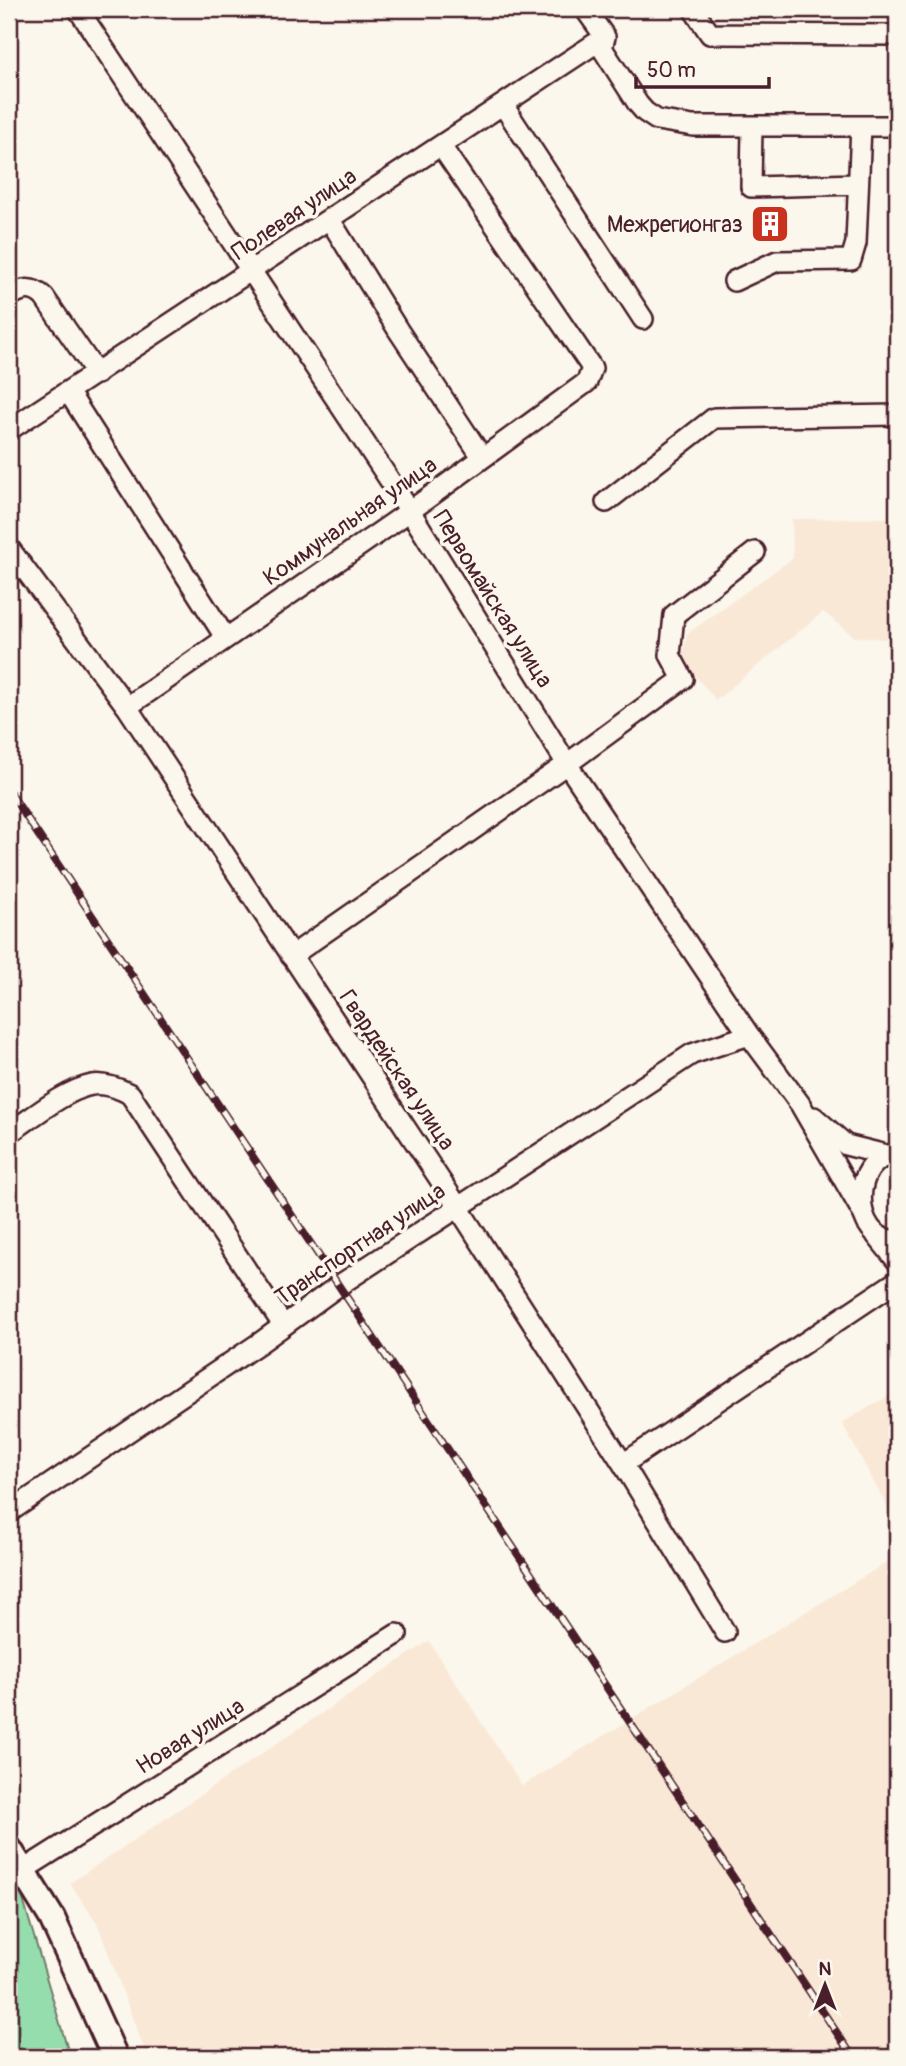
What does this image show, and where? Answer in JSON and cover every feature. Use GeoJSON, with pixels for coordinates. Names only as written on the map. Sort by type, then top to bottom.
{"type":"FeatureCollection","features":[{"type":"Feature","properties":{"kind":"main road"},"geometry":{"type":"LineString","coordinates":[[9,1849],[16,1875],[52,1918],[116,2057]]}},
{"type":"Feature","properties":{"kind":"street","name":"Первомайская улица"},"geometry":{"type":"LineString","coordinates":[[78,9],[410,511],[567,764],[749,1035],[800,1104],[876,1235]]}},
{"type":"Feature","properties":{"kind":"street"},"geometry":{"type":"LineString","coordinates":[[585,9],[605,37],[602,48],[638,104],[645,113],[657,120],[693,126],[897,126]]}},
{"type":"Feature","properties":{"kind":"street"},"geometry":{"type":"LineString","coordinates":[[693,9],[710,34],[897,35]]}},
{"type":"Feature","properties":{"kind":"street","name":"Полевая улица"},"geometry":{"type":"LineString","coordinates":[[9,430],[69,393],[605,37]]}},
{"type":"Feature","properties":{"kind":"street"},"geometry":{"type":"LineString","coordinates":[[503,105],[643,319]]}},
{"type":"Feature","properties":{"kind":"street"},"geometry":{"type":"LineString","coordinates":[[752,126],[751,187],[858,184]]}},
{"type":"Feature","properties":{"kind":"street"},"geometry":{"type":"LineString","coordinates":[[734,281],[776,261],[851,260],[856,243],[861,126]]}},
{"type":"Feature","properties":{"kind":"street","name":"Коммунальная улица"},"geometry":{"type":"LineString","coordinates":[[127,707],[410,511],[587,382],[592,368],[441,146]]}},
{"type":"Feature","properties":{"kind":"street"},"geometry":{"type":"LineString","coordinates":[[330,220],[405,342],[482,457]]}},
{"type":"Feature","properties":{"kind":"street"},"geometry":{"type":"LineString","coordinates":[[9,297],[26,289],[38,291],[97,374]]}},
{"type":"Feature","properties":{"kind":"street"},"geometry":{"type":"LineString","coordinates":[[69,393],[225,637]]}},
{"type":"Feature","properties":{"kind":"street"},"geometry":{"type":"LineString","coordinates":[[606,502],[715,418],[897,415]]}},
{"type":"Feature","properties":{"kind":"street","name":"Гвардейская улица"},"geometry":{"type":"LineString","coordinates":[[9,548],[127,707],[458,1207],[623,1464],[725,1632]]}},
{"type":"Feature","properties":{"kind":"street"},"geometry":{"type":"LineString","coordinates":[[291,956],[567,764],[682,679],[670,655],[674,615],[755,552]]}},
{"type":"Feature","properties":{"kind":"street","name":"Транспортная улица"},"geometry":{"type":"LineString","coordinates":[[9,1512],[458,1207],[692,1054],[749,1035]]}},
{"type":"Feature","properties":{"kind":"street"},"geometry":{"type":"LineString","coordinates":[[9,1133],[72,1092],[93,1085],[114,1087],[130,1094],[283,1325]]}},
{"type":"Feature","properties":{"kind":"street"},"geometry":{"type":"LineString","coordinates":[[800,1104],[846,1145],[892,1154]]}},
{"type":"Feature","properties":{"kind":"street"},"geometry":{"type":"LineString","coordinates":[[864,1215],[864,1177],[874,1163],[892,1154]]}},
{"type":"Feature","properties":{"kind":"street"},"geometry":{"type":"LineString","coordinates":[[876,1235],[897,1240]]}},
{"type":"Feature","properties":{"kind":"street"},"geometry":{"type":"LineString","coordinates":[[876,1235],[897,1261]]}},
{"type":"Feature","properties":{"kind":"street"},"geometry":{"type":"LineString","coordinates":[[623,1464],[897,1281]]}},
{"type":"Feature","properties":{"kind":"street","name":"Новая улица"},"geometry":{"type":"LineString","coordinates":[[16,1875],[397,1634]]}},
{"type":"Feature","properties":{"kind":"shaded area"},"geometry":{"type":"Polygon","coordinates":[[[897,518],[897,640],[855,637],[823,612],[716,700],[682,661],[687,634],[793,558],[792,519],[897,518]]]}},
{"type":"Feature","properties":{"kind":"shaded area"},"geometry":{"type":"Polygon","coordinates":[[[897,1391],[897,1525],[842,1423],[897,1391]]]}},
{"type":"Feature","properties":{"kind":"shaded area"},"geometry":{"type":"Polygon","coordinates":[[[897,1556],[897,2057],[147,2057],[97,1923],[70,1883],[429,1641],[522,1786],[897,1556]]]}},
{"type":"Feature","properties":{"kind":"green space"},"geometry":{"type":"Polygon","coordinates":[[[21,1893],[70,2057],[9,2057],[9,1900],[21,1893]]]}},
{"type":"Feature","properties":{"kind":"railway"},"geometry":{"type":"LineString","coordinates":[[9,791],[853,2057]]}},
{"type":"Feature","properties":{"kind":"place","name":"Межрегионгаз"},"geometry":{"type":"Point","coordinates":[770,224]}}]}
